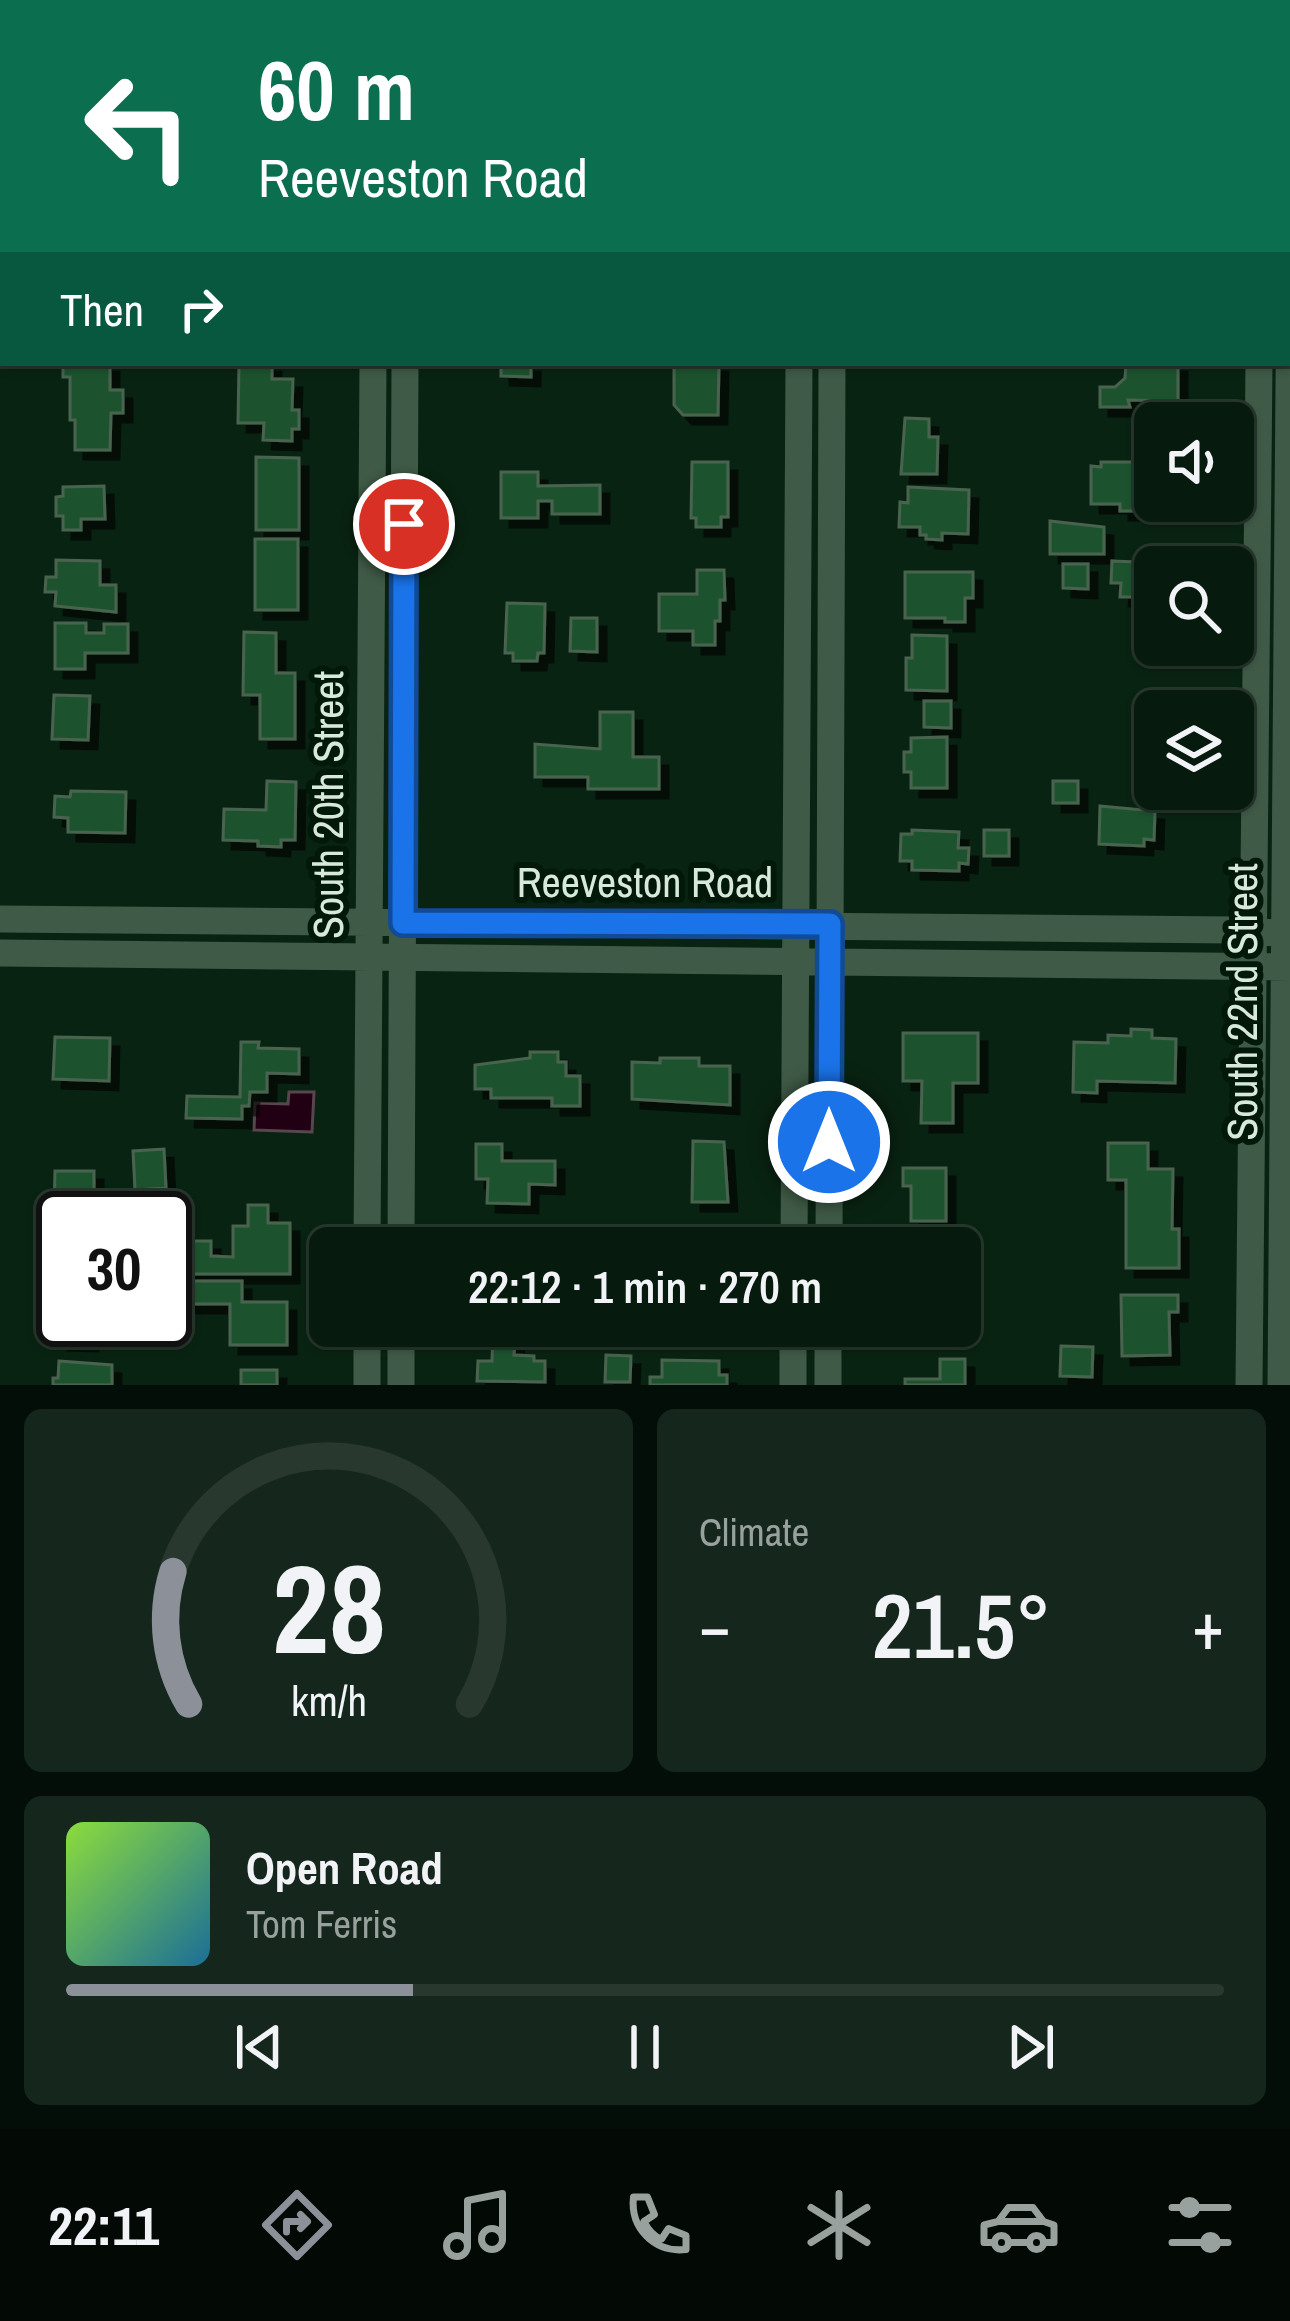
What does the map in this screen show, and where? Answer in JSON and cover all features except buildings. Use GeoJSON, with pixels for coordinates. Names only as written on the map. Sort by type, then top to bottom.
{"type":"FeatureCollection","features":[{"type":"Feature","properties":{"kind":"street","name":"South 20th Street"},"geometry":{"type":"LineString","coordinates":[[368,1227],[374,366]]}},
{"type":"Feature","properties":{"kind":"street","name":"South 20th Street"},"geometry":{"type":"LineString","coordinates":[[401,1227],[405,366]]}},
{"type":"Feature","properties":{"kind":"street"},"geometry":{"type":"LineString","coordinates":[[794,1227],[800,366]]}},
{"type":"Feature","properties":{"kind":"street"},"geometry":{"type":"LineString","coordinates":[[829,1227],[832,366]]}},
{"type":"Feature","properties":{"kind":"street","name":"South 22nd Street"},"geometry":{"type":"LineString","coordinates":[[1249,1385],[1258,366]]}},
{"type":"Feature","properties":{"kind":"street","name":"South 22nd Street"},"geometry":{"type":"LineString","coordinates":[[1281,1385],[1289,366]]}},
{"type":"Feature","properties":{"kind":"street","name":"Reeveston Road"},"geometry":{"type":"LineString","coordinates":[[0,919],[830,924],[1287,934]]}},
{"type":"Feature","properties":{"kind":"street","name":"Reeveston Road"},"geometry":{"type":"LineString","coordinates":[[0,953],[1287,967]]}},
{"type":"Feature","properties":{"kind":"street"},"geometry":{"type":"LineString","coordinates":[[367,1347],[367,1385]]}},
{"type":"Feature","properties":{"kind":"street"},"geometry":{"type":"LineString","coordinates":[[401,1347],[401,1385]]}},
{"type":"Feature","properties":{"kind":"street"},"geometry":{"type":"LineString","coordinates":[[793,1347],[793,1385]]}},
{"type":"Feature","properties":{"kind":"street"},"geometry":{"type":"LineString","coordinates":[[828,1347],[828,1385]]}},
{"type":"Feature","properties":{"kind":"lane"},"geometry":{"type":"LineString","coordinates":[[372,493],[405,491]]}},
{"type":"Feature","properties":{"kind":"lane"},"geometry":{"type":"LineString","coordinates":[[1257,523],[1288,521]]}},
{"type":"Feature","properties":{"kind":"lane"},"geometry":{"type":"LineString","coordinates":[[799,523],[832,523]]}},
{"type":"Feature","properties":{"kind":"lane"},"geometry":{"type":"LineString","coordinates":[[168,919],[168,955]]}},
{"type":"Feature","properties":{"kind":"lane"},"geometry":{"type":"LineString","coordinates":[[609,960],[610,923]]}},
{"type":"Feature","properties":{"kind":"shaded area"},"geometry":{"type":"Polygon","coordinates":[[[289,1092],[314,1092],[312,1132],[254,1130],[255,1103],[288,1104],[289,1092]]]}},
{"type":"Feature","properties":{"kind":"route"},"geometry":{"type":"LineString","coordinates":[[404,524],[403,923],[830,924],[829,1142]]}}]}
